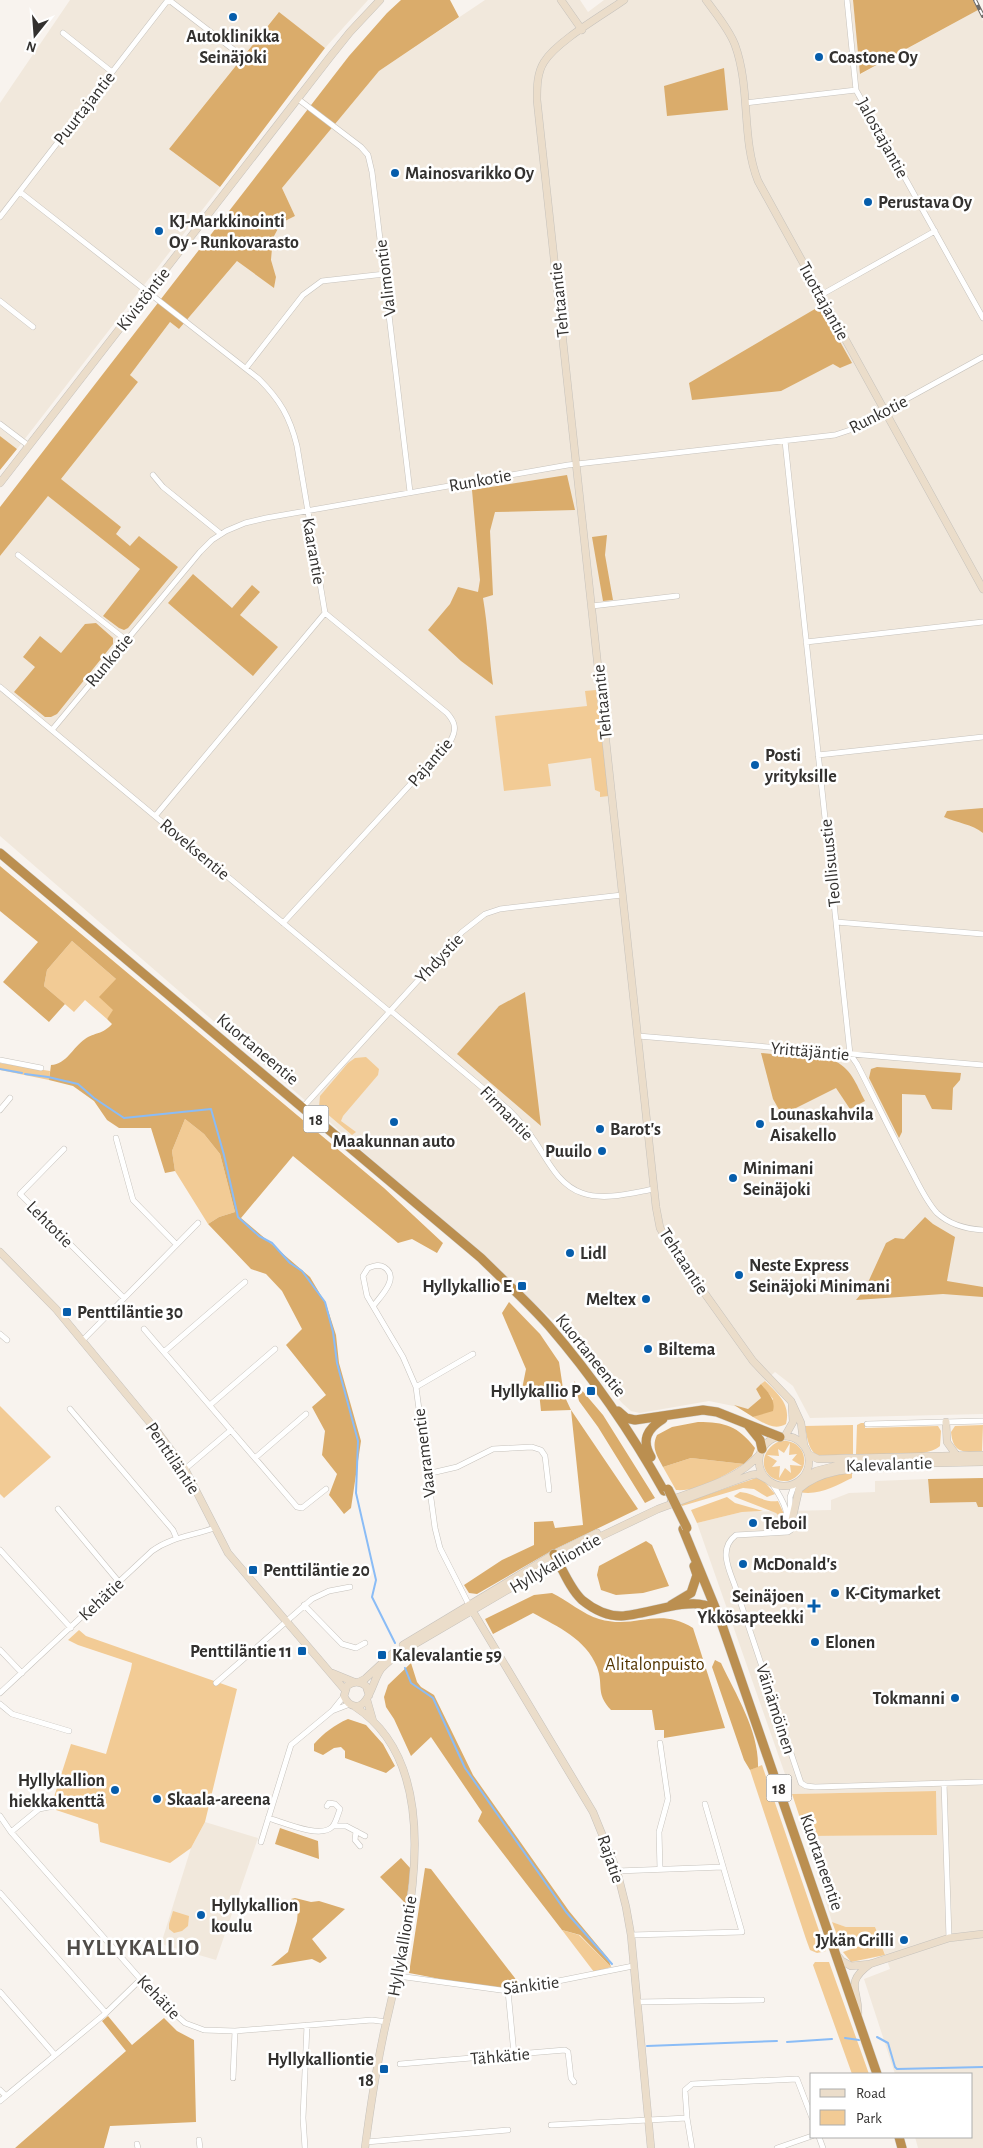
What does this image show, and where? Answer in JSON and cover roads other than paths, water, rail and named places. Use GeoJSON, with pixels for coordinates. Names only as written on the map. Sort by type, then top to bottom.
{"type":"FeatureCollection","features":[{"type":"Feature","properties":{"kind":"highway","name":"Kuortaneentie"},"geometry":{"type":"LineString","coordinates":[[0,852],[417,1202],[488,1265],[548,1325],[612,1406],[666,1490],[695,1554],[721,1622],[877,2073]]}},
{"type":"Feature","properties":{"kind":"highway"},"geometry":{"type":"LineString","coordinates":[[612,1406],[630,1420],[665,1417],[703,1410],[728,1414],[746,1423],[783,1436]]}},
{"type":"Feature","properties":{"kind":"highway"},"geometry":{"type":"LineString","coordinates":[[665,1417],[649,1429],[645,1442],[666,1490]]}},
{"type":"Feature","properties":{"kind":"highway"},"geometry":{"type":"LineString","coordinates":[[746,1423],[760,1440],[761,1451]]}},
{"type":"Feature","properties":{"kind":"highway"},"geometry":{"type":"LineString","coordinates":[[669,1607],[691,1593],[696,1582],[697,1575],[685,1541],[685,1529]]}},
{"type":"Feature","properties":{"kind":"highway"},"geometry":{"type":"LineString","coordinates":[[556,1557],[580,1598],[605,1614],[620,1616],[669,1607],[703,1604],[711,1609],[721,1622]]}},
{"type":"Feature","properties":{"kind":"street"},"geometry":{"type":"LineString","coordinates":[[168,0],[247,60]]}},
{"type":"Feature","properties":{"kind":"street","name":"Puurtajantie"},"geometry":{"type":"LineString","coordinates":[[0,217],[168,0]]}},
{"type":"Feature","properties":{"kind":"street","name":"Kivistöntie"},"geometry":{"type":"LineString","coordinates":[[0,483],[350,32],[380,0]]}},
{"type":"Feature","properties":{"kind":"street"},"geometry":{"type":"LineString","coordinates":[[561,0],[582,30]]}},
{"type":"Feature","properties":{"kind":"street","name":"Tehtaantie"},"geometry":{"type":"LineString","coordinates":[[624,0],[555,49],[544,62],[538,80],[537,100],[654,1189],[660,1228],[668,1242],[754,1361],[791,1401],[801,1423],[804,1446]]}},
{"type":"Feature","properties":{"kind":"street","name":"Tuottajantie"},"geometry":{"type":"LineString","coordinates":[[706,0],[727,29],[735,44],[740,62],[752,167],[758,181],[983,588]]}},
{"type":"Feature","properties":{"kind":"street","name":"Jalostajantie"},"geometry":{"type":"LineString","coordinates":[[848,0],[856,90],[983,318]]}},
{"type":"Feature","properties":{"kind":"street"},"geometry":{"type":"LineString","coordinates":[[64,33],[112,72]]}},
{"type":"Feature","properties":{"kind":"street"},"geometry":{"type":"LineString","coordinates":[[745,103],[856,90]]}},
{"type":"Feature","properties":{"kind":"street","name":"Valimontie"},"geometry":{"type":"LineString","coordinates":[[298,99],[361,147],[368,155],[372,172],[385,274],[410,492]]}},
{"type":"Feature","properties":{"kind":"street","name":"Kaarantie"},"geometry":{"type":"LineString","coordinates":[[20,192],[246,368],[272,392],[292,425],[325,613]]}},
{"type":"Feature","properties":{"kind":"street"},"geometry":{"type":"LineString","coordinates":[[821,295],[935,231]]}},
{"type":"Feature","properties":{"kind":"street"},"geometry":{"type":"LineString","coordinates":[[246,368],[312,286],[322,281],[385,274]]}},
{"type":"Feature","properties":{"kind":"street"},"geometry":{"type":"LineString","coordinates":[[0,301],[33,327]]}},
{"type":"Feature","properties":{"kind":"street","name":"Runkotie"},"geometry":{"type":"LineString","coordinates":[[52,730],[200,552],[221,534],[245,523],[306,510],[577,464],[821,438],[842,433],[886,411],[983,357]]}},
{"type":"Feature","properties":{"kind":"street"},"geometry":{"type":"LineString","coordinates":[[0,424],[29,446]]}},
{"type":"Feature","properties":{"kind":"street","name":"Teollisuustie"},"geometry":{"type":"LineString","coordinates":[[785,442],[850,1054],[928,1201],[948,1221],[961,1227],[983,1230]]}},
{"type":"Feature","properties":{"kind":"street"},"geometry":{"type":"LineString","coordinates":[[153,475],[163,487],[221,534]]}},
{"type":"Feature","properties":{"kind":"street"},"geometry":{"type":"LineString","coordinates":[[18,555],[126,640]]}},
{"type":"Feature","properties":{"kind":"street"},"geometry":{"type":"LineString","coordinates":[[592,606],[676,596]]}},
{"type":"Feature","properties":{"kind":"street"},"geometry":{"type":"LineString","coordinates":[[156,815],[325,613]]}},
{"type":"Feature","properties":{"kind":"street","name":"Pajantie"},"geometry":{"type":"LineString","coordinates":[[283,924],[451,740],[456,727],[447,713],[325,613]]}},
{"type":"Feature","properties":{"kind":"street"},"geometry":{"type":"LineString","coordinates":[[806,642],[983,622]]}},
{"type":"Feature","properties":{"kind":"street","name":"Roveksentie"},"geometry":{"type":"LineString","coordinates":[[0,687],[390,1011]]}},
{"type":"Feature","properties":{"kind":"street"},"geometry":{"type":"LineString","coordinates":[[818,755],[983,737]]}},
{"type":"Feature","properties":{"kind":"street","name":"Yhdystie"},"geometry":{"type":"LineString","coordinates":[[302,1107],[462,932],[485,914],[500,909],[521,906],[622,895]]}},
{"type":"Feature","properties":{"kind":"street"},"geometry":{"type":"LineString","coordinates":[[836,922],[983,934]]}},
{"type":"Feature","properties":{"kind":"street","name":"Firmantie"},"geometry":{"type":"LineString","coordinates":[[390,1011],[509,1110],[523,1124],[551,1167],[570,1187],[582,1193],[596,1196],[614,1196],[654,1189]]}},
{"type":"Feature","properties":{"kind":"street","name":"Yrittäjäntie"},"geometry":{"type":"LineString","coordinates":[[638,1036],[983,1065]]}},
{"type":"Feature","properties":{"kind":"street"},"geometry":{"type":"LineString","coordinates":[[0,1060],[41,1068]]}},
{"type":"Feature","properties":{"kind":"street"},"geometry":{"type":"LineString","coordinates":[[0,1110],[10,1098]]}},
{"type":"Feature","properties":{"kind":"street"},"geometry":{"type":"LineString","coordinates":[[116,1138],[133,1200],[176,1244]]}},
{"type":"Feature","properties":{"kind":"street","name":"Lehtotie"},"geometry":{"type":"LineString","coordinates":[[64,1149],[20,1194],[124,1298]]}},
{"type":"Feature","properties":{"kind":"street"},"geometry":{"type":"LineString","coordinates":[[82,1341],[198,1223]]}},
{"type":"Feature","properties":{"kind":"street","name":"Penttiläntie"},"geometry":{"type":"LineString","coordinates":[[0,1252],[38,1290],[156,1430],[185,1470],[228,1554],[331,1672],[344,1693]]}},
{"type":"Feature","properties":{"kind":"street","name":"Vaaramentie"},"geometry":{"type":"LineString","coordinates":[[374,1305],[390,1282],[390,1274],[386,1268],[380,1265],[368,1268],[363,1276],[367,1296],[403,1357],[416,1387],[432,1511],[440,1548],[471,1608]]}},
{"type":"Feature","properties":{"kind":"street"},"geometry":{"type":"LineString","coordinates":[[165,1351],[245,1282]]}},
{"type":"Feature","properties":{"kind":"street"},"geometry":{"type":"LineString","coordinates":[[144,1329],[165,1351],[297,1506],[302,1508],[306,1506],[326,1489]]}},
{"type":"Feature","properties":{"kind":"street"},"geometry":{"type":"LineString","coordinates":[[0,1334],[7,1340]]}},
{"type":"Feature","properties":{"kind":"street"},"geometry":{"type":"LineString","coordinates":[[210,1404],[275,1349]]}},
{"type":"Feature","properties":{"kind":"street"},"geometry":{"type":"LineString","coordinates":[[416,1387],[473,1354]]}},
{"type":"Feature","properties":{"kind":"street"},"geometry":{"type":"LineString","coordinates":[[780,1532],[784,1529],[786,1516],[784,1505],[760,1468],[761,1451],[770,1441],[783,1436],[793,1422],[791,1401]]}},
{"type":"Feature","properties":{"kind":"street"},"geometry":{"type":"LineString","coordinates":[[70,1409],[173,1530],[176,1537]]}},
{"type":"Feature","properties":{"kind":"street"},"geometry":{"type":"LineString","coordinates":[[255,1458],[306,1414]]}},
{"type":"Feature","properties":{"kind":"street"},"geometry":{"type":"LineString","coordinates":[[868,1424],[983,1421]]}},
{"type":"Feature","properties":{"kind":"street"},"geometry":{"type":"LineString","coordinates":[[946,1422],[947,1442],[957,1456]]}},
{"type":"Feature","properties":{"kind":"street"},"geometry":{"type":"LineString","coordinates":[[185,1470],[232,1430]]}},
{"type":"Feature","properties":{"kind":"street"},"geometry":{"type":"LineString","coordinates":[[783,1436],[796,1439],[804,1446],[808,1454],[808,1469],[797,1482],[790,1497],[792,1520]]}},
{"type":"Feature","properties":{"kind":"street"},"geometry":{"type":"LineString","coordinates":[[780,1532],[791,1530],[799,1489],[812,1479],[836,1471],[910,1466],[936,1459],[947,1442]]}},
{"type":"Feature","properties":{"kind":"street"},"geometry":{"type":"LineString","coordinates":[[427,1474],[457,1468],[493,1449],[532,1447],[541,1450],[546,1456],[549,1490]]}},
{"type":"Feature","properties":{"kind":"street","name":"Hyllykalliontie"},"geometry":{"type":"LineString","coordinates":[[373,1721],[368,1697],[374,1680],[381,1669],[403,1650],[556,1557],[630,1517],[731,1477],[747,1467],[761,1451]]}},
{"type":"Feature","properties":{"kind":"street","name":"Kalevalantie"},"geometry":{"type":"LineString","coordinates":[[808,1454],[818,1459],[936,1459],[983,1462]]}},
{"type":"Feature","properties":{"kind":"street","name":"Kalevalantie"},"geometry":{"type":"LineString","coordinates":[[797,1482],[816,1471],[839,1465],[983,1455]]}},
{"type":"Feature","properties":{"kind":"street","name":"Hyllykalliontie"},"geometry":{"type":"LineString","coordinates":[[556,1557],[658,1509],[752,1475],[758,1474],[770,1481]]}},
{"type":"Feature","properties":{"kind":"street"},"geometry":{"type":"LineString","coordinates":[[770,1481],[785,1486],[797,1482]]}},
{"type":"Feature","properties":{"kind":"street"},"geometry":{"type":"LineString","coordinates":[[58,1509],[119,1582]]}},
{"type":"Feature","properties":{"kind":"street","name":"Kehätie"},"geometry":{"type":"LineString","coordinates":[[0,1693],[152,1551],[164,1542],[176,1537],[214,1528]]}},
{"type":"Feature","properties":{"kind":"street","name":"Väinämöinen"},"geometry":{"type":"LineString","coordinates":[[780,1532],[736,1536],[727,1544],[726,1557],[801,1783],[806,1786],[815,1787],[983,1782]]}},
{"type":"Feature","properties":{"kind":"street"},"geometry":{"type":"LineString","coordinates":[[0,1550],[71,1628]]}},
{"type":"Feature","properties":{"kind":"street"},"geometry":{"type":"LineString","coordinates":[[216,1683],[304,1604],[321,1594],[350,1587]]}},
{"type":"Feature","properties":{"kind":"street"},"geometry":{"type":"LineString","coordinates":[[304,1604],[342,1644],[356,1648],[366,1643]]}},
{"type":"Feature","properties":{"kind":"street","name":"Hyllykalliontie"},"geometry":{"type":"LineString","coordinates":[[356,1682],[369,1676],[385,1658],[422,1632],[471,1608]]}},
{"type":"Feature","properties":{"kind":"street","name":"Rajatie"},"geometry":{"type":"LineString","coordinates":[[471,1608],[594,1812],[617,1871],[631,1935],[651,2148]]}},
{"type":"Feature","properties":{"kind":"street"},"geometry":{"type":"LineString","coordinates":[[0,1650],[22,1674]]}},
{"type":"Feature","properties":{"kind":"street","name":"Penttiläntie"},"geometry":{"type":"LineString","coordinates":[[331,1672],[356,1682]]}},
{"type":"Feature","properties":{"kind":"street"},"geometry":{"type":"LineString","coordinates":[[261,1842],[291,1745],[332,1711],[347,1686],[356,1682],[366,1686],[368,1697],[364,1704],[352,1705],[332,1711]]}},
{"type":"Feature","properties":{"kind":"street"},"geometry":{"type":"LineString","coordinates":[[344,1693],[352,1705]]}},
{"type":"Feature","properties":{"kind":"street"},"geometry":{"type":"LineString","coordinates":[[0,1704],[12,1714],[69,1730]]}},
{"type":"Feature","properties":{"kind":"street","name":"Hyllykalliontie"},"geometry":{"type":"LineString","coordinates":[[352,1705],[373,1721],[397,1753],[405,1773],[414,1822],[415,1866],[410,1906],[398,1976],[377,2067],[366,2145]]}},
{"type":"Feature","properties":{"kind":"street"},"geometry":{"type":"LineString","coordinates":[[660,1743],[668,1799],[659,1832],[660,1869]]}},
{"type":"Feature","properties":{"kind":"street"},"geometry":{"type":"LineString","coordinates":[[944,1783],[949,1938]]}},
{"type":"Feature","properties":{"kind":"street"},"geometry":{"type":"LineString","coordinates":[[327,1806],[329,1803],[335,1804],[340,1809],[334,1826]]}},
{"type":"Feature","properties":{"kind":"street"},"geometry":{"type":"LineString","coordinates":[[631,1935],[742,1932],[705,1804]]}},
{"type":"Feature","properties":{"kind":"street"},"geometry":{"type":"LineString","coordinates":[[11,1832],[39,1809],[59,1805]]}},
{"type":"Feature","properties":{"kind":"street","name":"Kehätie"},"geometry":{"type":"LineString","coordinates":[[0,1816],[11,1832],[141,1979],[176,2017],[185,2023],[204,2030],[235,2031],[372,2020],[387,2022]]}},
{"type":"Feature","properties":{"kind":"street"},"geometry":{"type":"LineString","coordinates":[[268,1818],[315,1832],[326,1831],[334,1826],[346,1826],[365,1836]]}},
{"type":"Feature","properties":{"kind":"street"},"geometry":{"type":"LineString","coordinates":[[356,1831],[355,1840],[360,1846]]}},
{"type":"Feature","properties":{"kind":"street"},"geometry":{"type":"LineString","coordinates":[[617,1871],[723,1867]]}},
{"type":"Feature","properties":{"kind":"street"},"geometry":{"type":"LineString","coordinates":[[0,1893],[106,2012]]}},
{"type":"Feature","properties":{"kind":"street"},"geometry":{"type":"LineString","coordinates":[[836,1954],[842,1961],[851,1966],[870,1964],[949,1938],[983,1934]]}},
{"type":"Feature","properties":{"kind":"street"},"geometry":{"type":"LineString","coordinates":[[858,2018],[859,2007],[854,1984],[860,1971],[870,1964]]}},
{"type":"Feature","properties":{"kind":"street","name":"Sänkitie"},"geometry":{"type":"LineString","coordinates":[[398,1976],[508,1991],[634,1966]]}},
{"type":"Feature","properties":{"kind":"street"},"geometry":{"type":"LineString","coordinates":[[0,2101],[106,2012],[141,1979]]}},
{"type":"Feature","properties":{"kind":"street"},"geometry":{"type":"LineString","coordinates":[[508,1991],[514,2054]]}},
{"type":"Feature","properties":{"kind":"street"},"geometry":{"type":"LineString","coordinates":[[0,1992],[55,2055]]}},
{"type":"Feature","properties":{"kind":"street"},"geometry":{"type":"LineString","coordinates":[[637,2002],[762,2000]]}},
{"type":"Feature","properties":{"kind":"street"},"geometry":{"type":"LineString","coordinates":[[305,2148],[303,2118],[307,2025]]}},
{"type":"Feature","properties":{"kind":"street"},"geometry":{"type":"LineString","coordinates":[[233,2078],[235,2031]]}},
{"type":"Feature","properties":{"kind":"street","name":"Tähkätie"},"geometry":{"type":"LineString","coordinates":[[400,2064],[565,2050],[568,2052],[574,2082]]}},
{"type":"Feature","properties":{"kind":"street"},"geometry":{"type":"LineString","coordinates":[[692,2148],[685,2090],[692,2084],[797,2079],[810,2113]]}},
{"type":"Feature","properties":{"kind":"street"},"geometry":{"type":"LineString","coordinates":[[0,2090],[6,2096]]}},
{"type":"Feature","properties":{"kind":"street"},"geometry":{"type":"LineString","coordinates":[[551,2125],[688,2118]]}},
{"type":"Feature","properties":{"kind":"street"},"geometry":{"type":"LineString","coordinates":[[366,2145],[508,2130]]}},
{"type":"Feature","properties":{"kind":"street"},"geometry":{"type":"LineString","coordinates":[[777,2148],[810,2137]]}},
{"type":"Feature","properties":{"kind":"street"},"geometry":{"type":"LineString","coordinates":[[199,2140],[200,2148]]}},
{"type":"Feature","properties":{"kind":"waterway"},"geometry":{"type":"LineString","coordinates":[[0,1069],[22,1073]]}},
{"type":"Feature","properties":{"kind":"waterway"},"geometry":{"type":"LineString","coordinates":[[25,1074],[78,1084],[94,1098],[124,1118],[211,1109],[238,1217],[259,1236],[272,1243],[290,1263],[302,1271],[325,1302],[333,1332],[337,1363],[358,1441],[356,1493],[376,1580],[372,1597],[395,1643]]}},
{"type":"Feature","properties":{"kind":"waterway"},"geometry":{"type":"LineString","coordinates":[[405,1668],[411,1683],[433,1698],[465,1768],[566,1912],[612,1964]]}},
{"type":"Feature","properties":{"kind":"waterway"},"geometry":{"type":"LineString","coordinates":[[877,2037],[888,2043],[897,2069],[983,2067]]}},
{"type":"Feature","properties":{"kind":"waterway"},"geometry":{"type":"LineString","coordinates":[[845,2038],[859,2040]]}},
{"type":"Feature","properties":{"kind":"waterway"},"geometry":{"type":"LineString","coordinates":[[787,2042],[832,2039]]}},
{"type":"Feature","properties":{"kind":"waterway"},"geometry":{"type":"LineString","coordinates":[[647,2046],[777,2041]]}},
{"type":"Feature","properties":{"kind":"railway"},"geometry":{"type":"LineString","coordinates":[[975,0],[983,16]]}},
{"type":"Feature","properties":{"kind":"place","name":"Autoklinikka Seinäjoki"},"geometry":{"type":"Point","coordinates":[233,17]}},
{"type":"Feature","properties":{"kind":"place","name":"Coastone Oy"},"geometry":{"type":"Point","coordinates":[819,57]}},
{"type":"Feature","properties":{"kind":"place","name":"Mainosvarikko Oy"},"geometry":{"type":"Point","coordinates":[395,173]}},
{"type":"Feature","properties":{"kind":"place","name":"Perustava Oy"},"geometry":{"type":"Point","coordinates":[868,202]}},
{"type":"Feature","properties":{"kind":"place","name":"KJ-Markkinointi Oy - Runkovarasto"},"geometry":{"type":"Point","coordinates":[159,231]}},
{"type":"Feature","properties":{"kind":"place","name":"Posti yrityksille"},"geometry":{"type":"Point","coordinates":[755,765]}},
{"type":"Feature","properties":{"kind":"place","name":"Maakunnan auto"},"geometry":{"type":"Point","coordinates":[394,1122]}},
{"type":"Feature","properties":{"kind":"place","name":"Lounaskahvila Aisakello"},"geometry":{"type":"Point","coordinates":[760,1124]}},
{"type":"Feature","properties":{"kind":"place","name":"Barot's"},"geometry":{"type":"Point","coordinates":[600,1129]}},
{"type":"Feature","properties":{"kind":"place","name":"Puuilo"},"geometry":{"type":"Point","coordinates":[602,1151]}},
{"type":"Feature","properties":{"kind":"place","name":"Minimani Seinäjoki"},"geometry":{"type":"Point","coordinates":[733,1178]}},
{"type":"Feature","properties":{"kind":"place","name":"Lidl"},"geometry":{"type":"Point","coordinates":[570,1253]}},
{"type":"Feature","properties":{"kind":"place","name":"Neste Express Seinäjoki Minimani"},"geometry":{"type":"Point","coordinates":[739,1275]}},
{"type":"Feature","properties":{"kind":"place","name":"Hyllykallio E"},"geometry":{"type":"Point","coordinates":[522,1286]}},
{"type":"Feature","properties":{"kind":"place","name":"Meltex"},"geometry":{"type":"Point","coordinates":[646,1299]}},
{"type":"Feature","properties":{"kind":"place","name":"Penttiläntie 30"},"geometry":{"type":"Point","coordinates":[67,1312]}},
{"type":"Feature","properties":{"kind":"place","name":"Biltema"},"geometry":{"type":"Point","coordinates":[648,1349]}},
{"type":"Feature","properties":{"kind":"place","name":"Hyllykallio P"},"geometry":{"type":"Point","coordinates":[591,1391]}},
{"type":"Feature","properties":{"kind":"place","name":"Teboil"},"geometry":{"type":"Point","coordinates":[753,1523]}},
{"type":"Feature","properties":{"kind":"place","name":"McDonald's"},"geometry":{"type":"Point","coordinates":[743,1564]}},
{"type":"Feature","properties":{"kind":"place","name":"Penttiläntie 20"},"geometry":{"type":"Point","coordinates":[253,1570]}},
{"type":"Feature","properties":{"kind":"place","name":"K-Citymarket"},"geometry":{"type":"Point","coordinates":[835,1593]}},
{"type":"Feature","properties":{"kind":"place","name":"Seinäjoen Ykkösapteekki"},"geometry":{"type":"Point","coordinates":[814,1606]}},
{"type":"Feature","properties":{"kind":"place","name":"Elonen"},"geometry":{"type":"Point","coordinates":[815,1642]}},
{"type":"Feature","properties":{"kind":"place","name":"Penttiläntie 11"},"geometry":{"type":"Point","coordinates":[302,1651]}},
{"type":"Feature","properties":{"kind":"place","name":"Kalevalantie 59"},"geometry":{"type":"Point","coordinates":[382,1655]}},
{"type":"Feature","properties":{"kind":"place","name":"Tokmanni"},"geometry":{"type":"Point","coordinates":[955,1698]}},
{"type":"Feature","properties":{"kind":"place","name":"Hyllykallion hiekkakenttä"},"geometry":{"type":"Point","coordinates":[115,1790]}},
{"type":"Feature","properties":{"kind":"place","name":"Skaala-areena"},"geometry":{"type":"Point","coordinates":[157,1799]}},
{"type":"Feature","properties":{"kind":"place","name":"Hyllykallion koulu"},"geometry":{"type":"Point","coordinates":[201,1915]}},
{"type":"Feature","properties":{"kind":"place","name":"Jykän Grilli"},"geometry":{"type":"Point","coordinates":[904,1940]}},
{"type":"Feature","properties":{"kind":"place","name":"Hyllykalliontie 18"},"geometry":{"type":"Point","coordinates":[384,2069]}},
{"type":"Feature","properties":{"kind":"district","name":"HYLLYKALLIO"},"geometry":{"type":"Point","coordinates":[133,1947]}},
{"type":"Feature","properties":{"kind":"park label","name":"Alitalonpuisto"},"geometry":{"type":"Point","coordinates":[655,1664]}}]}
